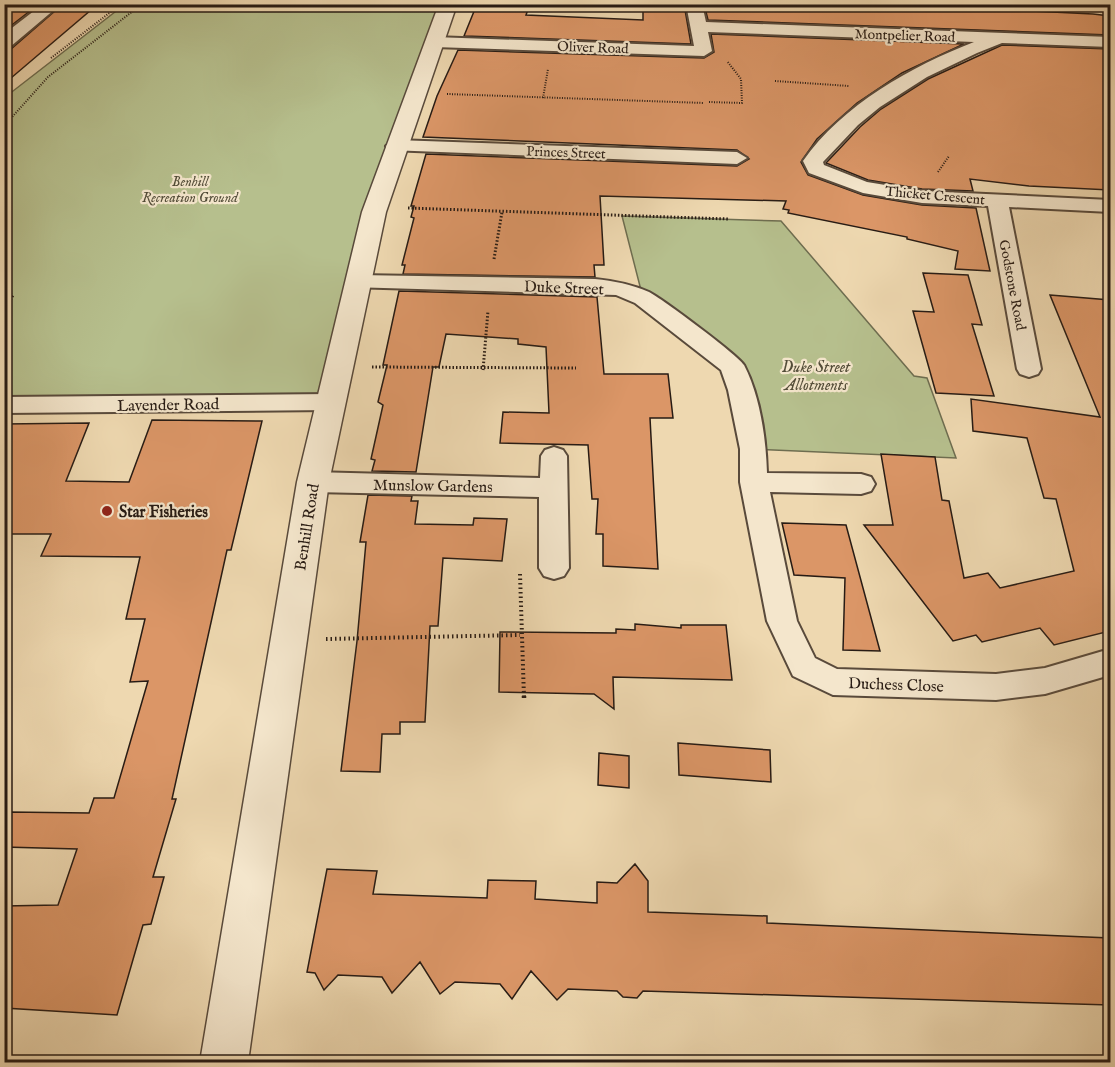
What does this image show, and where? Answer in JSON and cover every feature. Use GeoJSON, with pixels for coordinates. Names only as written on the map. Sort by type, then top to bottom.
{"type":"FeatureCollection","features":[{"type":"Feature","properties":{"kind":"street"},"geometry":{"type":"LineString","coordinates":[[4,43],[52,4]]}},
{"type":"Feature","properties":{"kind":"street","name":"Benhill Road"},"geometry":{"type":"LineString","coordinates":[[224,1062],[313,482],[376,207],[448,4]]}},
{"type":"Feature","properties":{"kind":"street"},"geometry":{"type":"LineString","coordinates":[[695,7],[704,51]]}},
{"type":"Feature","properties":{"kind":"street","name":"Montpelier Road"},"geometry":{"type":"LineString","coordinates":[[700,27],[1110,42]]}},
{"type":"Feature","properties":{"kind":"street","name":"Thicket Crescent"},"geometry":{"type":"LineString","coordinates":[[997,39],[956,54],[892,88],[826,144],[813,161],[816,169],[863,187],[887,192],[1110,206]]}},
{"type":"Feature","properties":{"kind":"street","name":"Oliver Road"},"geometry":{"type":"LineString","coordinates":[[434,42],[704,51]]}},
{"type":"Feature","properties":{"kind":"street","name":"Princes Street"},"geometry":{"type":"LineString","coordinates":[[396,146],[737,158]]}},
{"type":"Feature","properties":{"kind":"street","name":"Godstone Road"},"geometry":{"type":"LineString","coordinates":[[997,200],[1029,369]]}},
{"type":"Feature","properties":{"kind":"street","name":"Duke Street"},"geometry":{"type":"LineString","coordinates":[[358,282],[595,286],[620,289],[644,298],[732,366],[741,390],[753,448]]}},
{"type":"Feature","properties":{"kind":"street","name":"Lavender Road"},"geometry":{"type":"LineString","coordinates":[[4,405],[331,402]]}},
{"type":"Feature","properties":{"kind":"street","name":"Duchess Close"},"geometry":{"type":"LineString","coordinates":[[753,448],[754,482],[782,621],[804,667],[833,682],[996,687],[1045,681],[1110,662]]}},
{"type":"Feature","properties":{"kind":"street"},"geometry":{"type":"LineString","coordinates":[[554,456],[554,568]]}},
{"type":"Feature","properties":{"kind":"street","name":"Munslow Gardens"},"geometry":{"type":"LineString","coordinates":[[313,482],[553,488]]}},
{"type":"Feature","properties":{"kind":"street"},"geometry":{"type":"LineString","coordinates":[[754,482],[861,484]]}},
{"type":"Feature","properties":{"kind":"path"},"geometry":{"type":"LineString","coordinates":[[51,58],[121,4]]}},
{"type":"Feature","properties":{"kind":"path"},"geometry":{"type":"LineString","coordinates":[[4,126],[48,78],[142,4]]}},
{"type":"Feature","properties":{"kind":"path"},"geometry":{"type":"LineString","coordinates":[[591,4],[695,7]]}},
{"type":"Feature","properties":{"kind":"path"},"geometry":{"type":"LineString","coordinates":[[704,51],[727,60],[741,80],[742,103],[709,102]]}},
{"type":"Feature","properties":{"kind":"path"},"geometry":{"type":"LineString","coordinates":[[775,81],[892,88]]}},
{"type":"Feature","properties":{"kind":"path"},"geometry":{"type":"LineString","coordinates":[[416,93],[704,103]]}},
{"type":"Feature","properties":{"kind":"path"},"geometry":{"type":"LineString","coordinates":[[376,207],[728,219]]}},
{"type":"Feature","properties":{"kind":"path"},"geometry":{"type":"LineString","coordinates":[[4,291],[13,295],[4,312]]}},
{"type":"Feature","properties":{"kind":"path"},"geometry":{"type":"LineString","coordinates":[[338,367],[474,370],[576,368]]}},
{"type":"Feature","properties":{"kind":"path"},"geometry":{"type":"LineString","coordinates":[[520,571],[520,635],[524,702]]}},
{"type":"Feature","properties":{"kind":"path"},"geometry":{"type":"LineString","coordinates":[[289,640],[520,635]]}},
{"type":"Feature","properties":{"kind":"green space","name":"Benhill Recreation Ground"},"geometry":{"type":"Polygon","coordinates":[[[124,5],[448,5],[434,42],[331,402],[5,405],[4,98],[124,5]]]}},
{"type":"Feature","properties":{"kind":"green space","name":"Duke Street Allotments"},"geometry":{"type":"Polygon","coordinates":[[[622,216],[781,221],[914,376],[927,378],[956,458],[753,449],[732,366],[643,298],[622,216]]]}},
{"type":"Feature","properties":{"kind":"building"},"geometry":{"type":"Polygon","coordinates":[[[4,4],[39,4],[4,31],[4,4]]]}},
{"type":"Feature","properties":{"kind":"building"},"geometry":{"type":"Polygon","coordinates":[[[63,4],[98,4],[4,84],[4,50],[11,49],[63,4]]]}},
{"type":"Feature","properties":{"kind":"building"},"geometry":{"type":"Polygon","coordinates":[[[477,4],[530,4],[526,15],[643,20],[643,4],[684,4],[691,44],[464,36],[477,4]]]}},
{"type":"Feature","properties":{"kind":"building"},"geometry":{"type":"Polygon","coordinates":[[[704,4],[886,4],[1093,14],[1110,16],[1110,35],[708,20],[704,4]]]}},
{"type":"Feature","properties":{"kind":"building"},"geometry":{"type":"Polygon","coordinates":[[[711,34],[964,44],[902,73],[857,103],[817,139],[801,162],[808,175],[863,195],[922,205],[976,208],[990,271],[955,269],[958,251],[907,239],[907,237],[788,213],[789,210],[783,209],[786,201],[600,196],[604,265],[594,265],[595,277],[403,274],[405,265],[402,265],[414,218],[411,217],[414,206],[411,206],[426,154],[737,166],[749,159],[737,150],[423,137],[437,96],[458,50],[704,58],[714,52],[711,34]]]}},
{"type":"Feature","properties":{"kind":"building"},"geometry":{"type":"Polygon","coordinates":[[[1002,45],[1110,49],[1110,190],[1029,186],[970,179],[973,191],[922,189],[868,180],[826,163],[860,127],[881,109],[928,79],[1002,45]]]}},
{"type":"Feature","properties":{"kind":"building"},"geometry":{"type":"Polygon","coordinates":[[[923,273],[968,275],[982,325],[972,324],[994,396],[936,393],[913,311],[934,312],[923,273]]]}},
{"type":"Feature","properties":{"kind":"building"},"geometry":{"type":"Polygon","coordinates":[[[399,291],[597,297],[604,374],[668,374],[673,418],[650,418],[658,569],[603,566],[603,534],[596,534],[598,499],[592,499],[588,445],[500,443],[503,412],[549,413],[546,347],[518,344],[518,339],[446,334],[439,367],[433,367],[416,472],[372,471],[375,460],[371,459],[383,405],[378,402],[387,365],[383,365],[399,291]]]}},
{"type":"Feature","properties":{"kind":"building"},"geometry":{"type":"Polygon","coordinates":[[[1050,295],[1110,300],[1110,631],[1054,645],[1040,628],[982,642],[976,635],[953,641],[864,525],[893,525],[881,454],[935,457],[942,500],[949,501],[964,578],[988,573],[1000,588],[1074,571],[1056,499],[1044,498],[1027,438],[973,431],[971,399],[1100,417],[1050,295]]]}},
{"type":"Feature","properties":{"kind":"building"},"geometry":{"type":"Polygon","coordinates":[[[152,420],[262,421],[231,550],[227,550],[172,799],[176,799],[153,877],[164,877],[151,924],[143,925],[117,1015],[4,1008],[4,906],[58,905],[77,849],[4,847],[4,825],[9,812],[89,813],[94,798],[114,798],[148,681],[130,682],[145,619],[126,619],[140,557],[41,556],[51,534],[4,534],[4,424],[89,423],[66,481],[129,482],[152,420]]]}},
{"type":"Feature","properties":{"kind":"building"},"geometry":{"type":"Polygon","coordinates":[[[368,495],[412,496],[411,501],[418,501],[415,524],[473,525],[474,518],[507,519],[502,561],[443,558],[438,626],[430,626],[425,722],[400,722],[400,734],[382,734],[380,772],[341,771],[366,542],[360,542],[368,495]]]}},
{"type":"Feature","properties":{"kind":"building"},"geometry":{"type":"Polygon","coordinates":[[[782,523],[846,525],[880,651],[843,650],[845,578],[794,575],[782,523]]]}},
{"type":"Feature","properties":{"kind":"building"},"geometry":{"type":"Polygon","coordinates":[[[635,624],[681,628],[681,625],[726,625],[732,680],[613,677],[614,709],[594,694],[499,692],[500,632],[616,633],[616,629],[635,630],[635,624]]]}},
{"type":"Feature","properties":{"kind":"building"},"geometry":{"type":"Polygon","coordinates":[[[678,743],[770,750],[771,782],[679,775],[678,743]]]}},
{"type":"Feature","properties":{"kind":"building"},"geometry":{"type":"Polygon","coordinates":[[[599,753],[629,756],[629,788],[598,785],[599,753]]]}},
{"type":"Feature","properties":{"kind":"building"},"geometry":{"type":"Polygon","coordinates":[[[635,864],[648,881],[648,912],[767,916],[767,923],[1110,938],[1110,1005],[643,991],[637,998],[623,997],[617,991],[568,989],[557,1000],[531,971],[512,999],[500,984],[455,982],[440,994],[420,962],[392,993],[382,977],[338,975],[324,990],[315,973],[307,972],[327,869],[377,871],[373,894],[487,898],[488,880],[536,881],[535,899],[597,903],[597,882],[617,883],[635,864]]]}},
{"type":"Feature","properties":{"kind":"place","name":"Star Fisheries"},"geometry":{"type":"Point","coordinates":[107,511]}}]}
